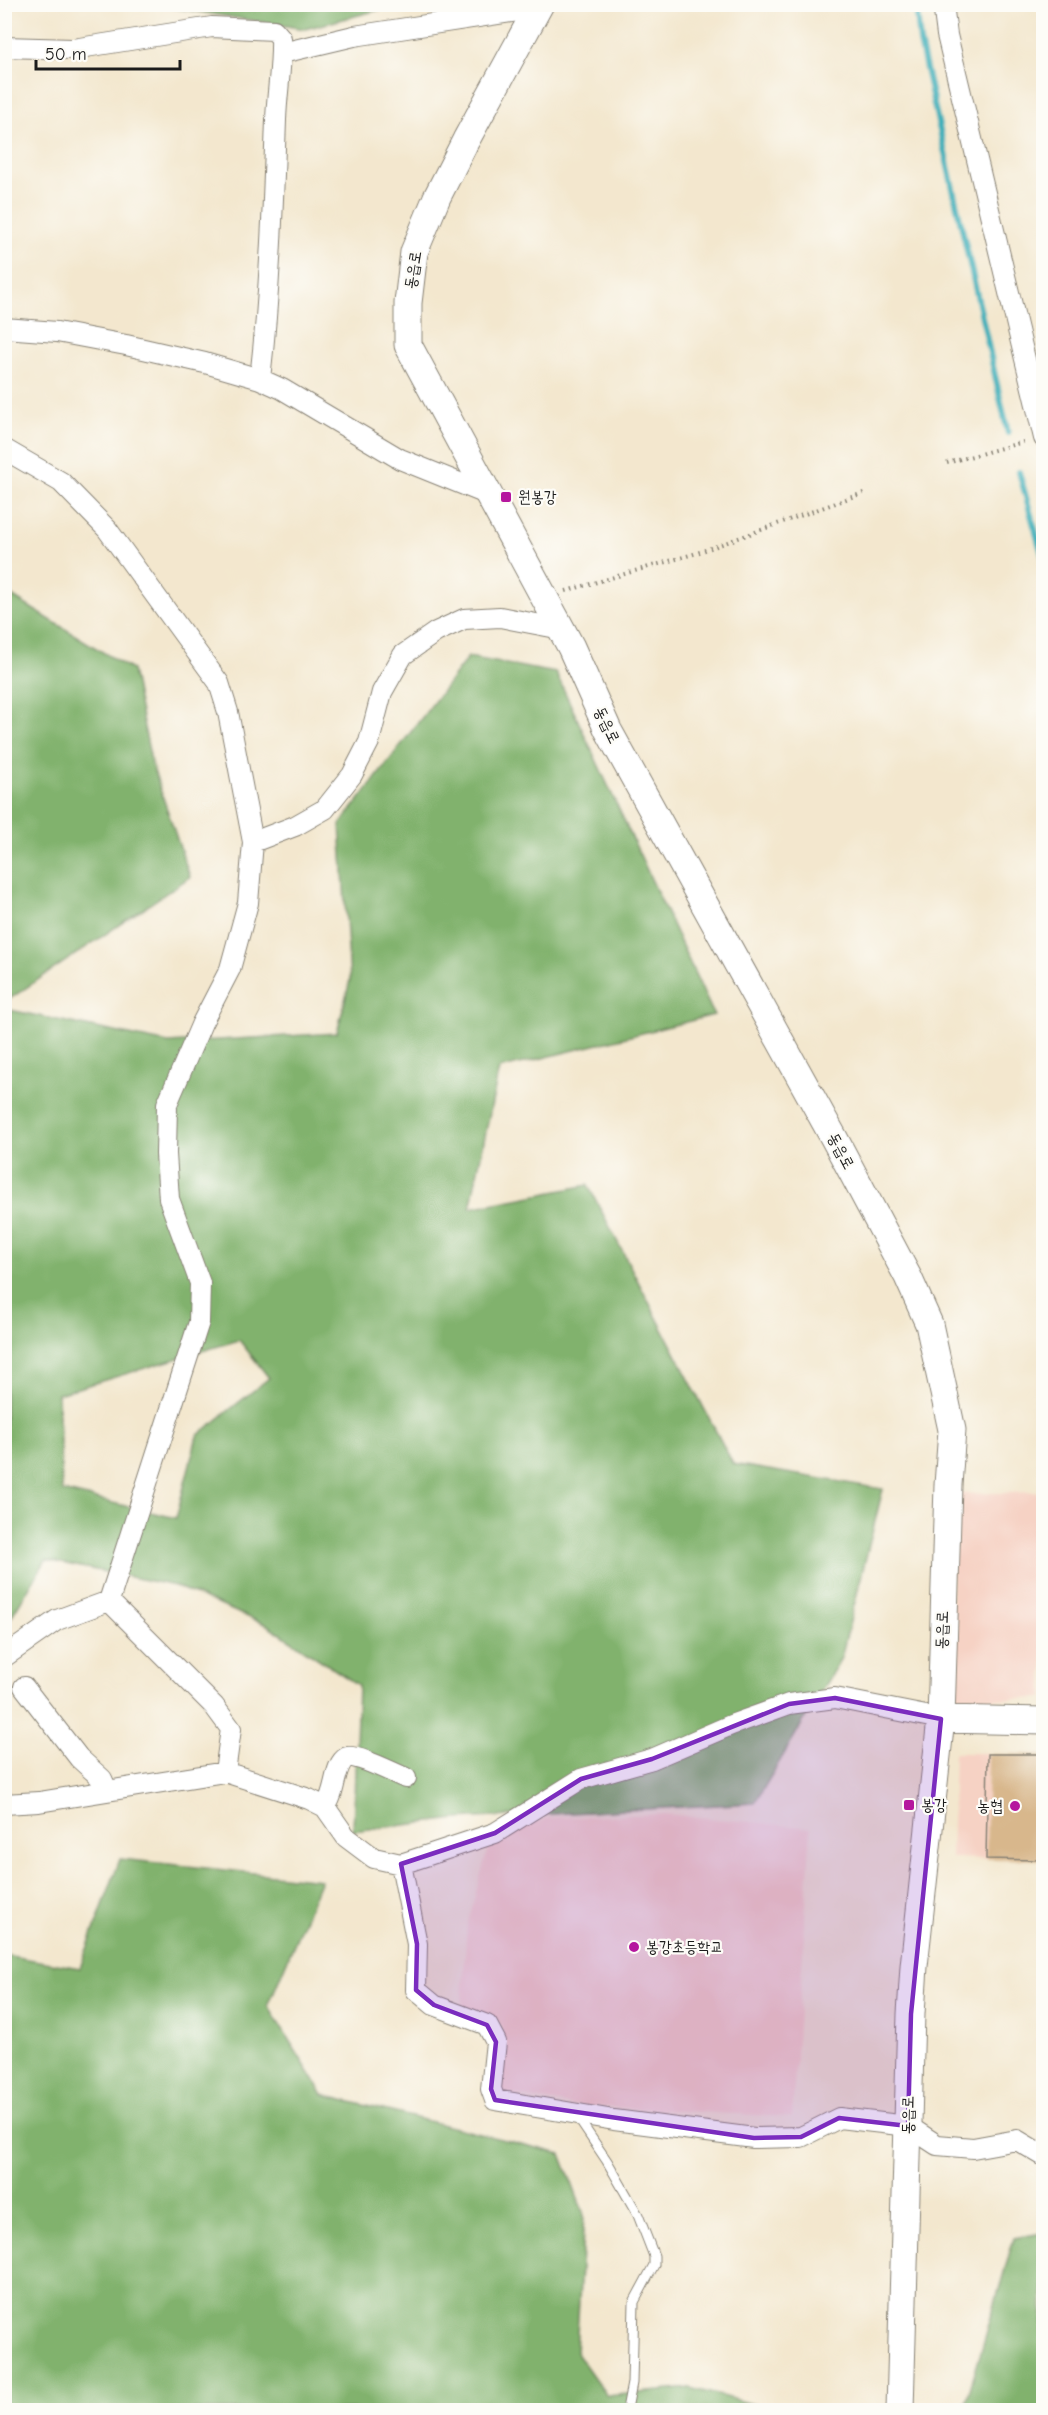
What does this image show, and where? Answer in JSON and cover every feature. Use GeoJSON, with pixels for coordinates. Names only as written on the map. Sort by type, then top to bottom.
{"type":"FeatureCollection","features":[{"type":"Feature","properties":{"kind":"main road","name":"동읍로"},"geometry":{"type":"LineString","coordinates":[[539,6],[466,140],[432,208],[414,252],[408,303],[408,345],[562,629],[608,730],[834,1138],[908,1277],[929,1324],[952,1430],[940,1719],[914,1966],[900,2410]]}},
{"type":"Feature","properties":{"kind":"main road"},"geometry":{"type":"LineString","coordinates":[[940,1719],[1044,1721]]}},
{"type":"Feature","properties":{"kind":"street"},"geometry":{"type":"LineString","coordinates":[[943,4],[947,35],[1043,437]]}},
{"type":"Feature","properties":{"kind":"street"},"geometry":{"type":"LineString","coordinates":[[282,54],[354,36],[539,6]]}},
{"type":"Feature","properties":{"kind":"street"},"geometry":{"type":"LineString","coordinates":[[4,47],[73,49],[212,27],[274,30],[281,38],[268,308],[260,379]]}},
{"type":"Feature","properties":{"kind":"street"},"geometry":{"type":"LineString","coordinates":[[4,328],[57,332],[126,345],[205,363],[260,379],[282,389],[400,459],[489,495]]}},
{"type":"Feature","properties":{"kind":"street"},"geometry":{"type":"LineString","coordinates":[[4,449],[61,482],[107,529],[219,683],[228,712],[253,842],[248,903],[230,969],[202,1023],[167,1104],[166,1154],[169,1199],[200,1283],[199,1322],[109,1601]]}},
{"type":"Feature","properties":{"kind":"street"},"geometry":{"type":"LineString","coordinates":[[253,842],[295,826],[325,809],[352,775],[365,751],[382,692],[403,655],[436,632],[464,619],[500,618],[562,629]]}},
{"type":"Feature","properties":{"kind":"street"},"geometry":{"type":"LineString","coordinates":[[4,1657],[57,1620],[109,1601]]}},
{"type":"Feature","properties":{"kind":"street"},"geometry":{"type":"LineString","coordinates":[[109,1601],[214,1706],[231,1729],[225,1772]]}},
{"type":"Feature","properties":{"kind":"street"},"geometry":{"type":"LineString","coordinates":[[24,1687],[79,1758],[102,1779],[107,1790]]}},
{"type":"Feature","properties":{"kind":"street"},"geometry":{"type":"LineString","coordinates":[[4,1804],[39,1802],[225,1772],[309,1799],[325,1807],[346,1837],[374,1858],[401,1864],[495,1833],[580,1779],[652,1759],[731,1725],[789,1704],[835,1698],[940,1719]]}},
{"type":"Feature","properties":{"kind":"street"},"geometry":{"type":"LineString","coordinates":[[325,1807],[332,1798],[339,1766],[347,1757],[360,1758],[406,1778]]}},
{"type":"Feature","properties":{"kind":"street"},"geometry":{"type":"LineString","coordinates":[[401,1864],[417,1944],[416,1990],[434,2004],[487,2025],[496,2042],[491,2089],[495,2100],[754,2138],[801,2137],[839,2118],[908,2126],[937,2145],[973,2148],[1017,2140],[1044,2156]]}},
{"type":"Feature","properties":{"kind":"lane"},"geometry":{"type":"LineString","coordinates":[[574,2113],[607,2161],[638,2215],[654,2256],[654,2265],[634,2302],[632,2383],[627,2409]]}},
{"type":"Feature","properties":{"kind":"path"},"geometry":{"type":"LineString","coordinates":[[947,463],[1043,437]]}},
{"type":"Feature","properties":{"kind":"path"},"geometry":{"type":"LineString","coordinates":[[545,597],[697,553],[866,492]]}},
{"type":"Feature","properties":{"kind":"highlighted area"},"geometry":{"type":"Polygon","coordinates":[[[835,1698],[941,1719],[911,2014],[908,2126],[839,2118],[801,2137],[754,2138],[495,2100],[491,2089],[496,2042],[487,2025],[434,2005],[416,1990],[417,1944],[401,1864],[495,1833],[581,1779],[652,1759],[789,1704],[835,1698]]]}},
{"type":"Feature","properties":{"kind":"shaded area"},"geometry":{"type":"Polygon","coordinates":[[[1043,1492],[1043,1698],[952,1700],[952,1494],[1043,1492]]]}},
{"type":"Feature","properties":{"kind":"shaded area"},"geometry":{"type":"Polygon","coordinates":[[[954,1753],[988,1753],[986,1859],[951,1858],[954,1753]]]}},
{"type":"Feature","properties":{"kind":"shaded area","name":"봉강초등학교"},"geometry":{"type":"Polygon","coordinates":[[[665,1814],[811,1828],[792,2117],[569,2105],[498,2092],[502,2025],[461,2011],[467,1926],[492,1839],[547,1818],[665,1814]]]}},
{"type":"Feature","properties":{"kind":"green space"},"geometry":{"type":"Polygon","coordinates":[[[156,5],[398,5],[305,29],[156,5]]]}},
{"type":"Feature","properties":{"kind":"green space"},"geometry":{"type":"Polygon","coordinates":[[[5,592],[132,670],[152,765],[190,877],[5,1002],[5,592]]]}},
{"type":"Feature","properties":{"kind":"green space"},"geometry":{"type":"Polygon","coordinates":[[[468,657],[556,673],[714,1015],[499,1069],[470,1208],[588,1185],[733,1464],[883,1489],[841,1658],[755,1803],[457,1819],[353,1831],[358,1685],[269,1626],[175,1586],[46,1560],[5,1627],[5,1009],[168,1043],[337,1033],[350,980],[340,825],[468,657]],[[239,1340],[58,1394],[62,1491],[176,1518],[197,1436],[269,1378],[239,1340]]]}},
{"type":"Feature","properties":{"kind":"green space"},"geometry":{"type":"Polygon","coordinates":[[[120,1859],[321,1880],[268,2006],[323,2095],[561,2154],[584,2215],[576,2352],[607,2396],[691,2388],[774,2410],[5,2410],[4,1955],[80,1968],[120,1859]]]}},
{"type":"Feature","properties":{"kind":"green space"},"geometry":{"type":"Polygon","coordinates":[[[1043,2233],[1043,2410],[964,2410],[1014,2238],[1043,2233]]]}},
{"type":"Feature","properties":{"kind":"building","name":"농협"},"geometry":{"type":"Polygon","coordinates":[[[988,1754],[1044,1754],[1044,1860],[986,1859],[988,1754]]]}},
{"type":"Feature","properties":{"kind":"waterway"},"geometry":{"type":"LineString","coordinates":[[916,4],[920,42],[1008,433]]}},
{"type":"Feature","properties":{"kind":"waterway"},"geometry":{"type":"LineString","coordinates":[[1019,472],[1044,561]]}},
{"type":"Feature","properties":{"kind":"place","name":"원봉강"},"geometry":{"type":"Point","coordinates":[506,497]}},
{"type":"Feature","properties":{"kind":"place","name":"봉강"},"geometry":{"type":"Point","coordinates":[909,1805]}},
{"type":"Feature","properties":{"kind":"place","name":"농협"},"geometry":{"type":"Point","coordinates":[1015,1806]}},
{"type":"Feature","properties":{"kind":"place","name":"봉강초등학교"},"geometry":{"type":"Point","coordinates":[634,1947]}}]}
